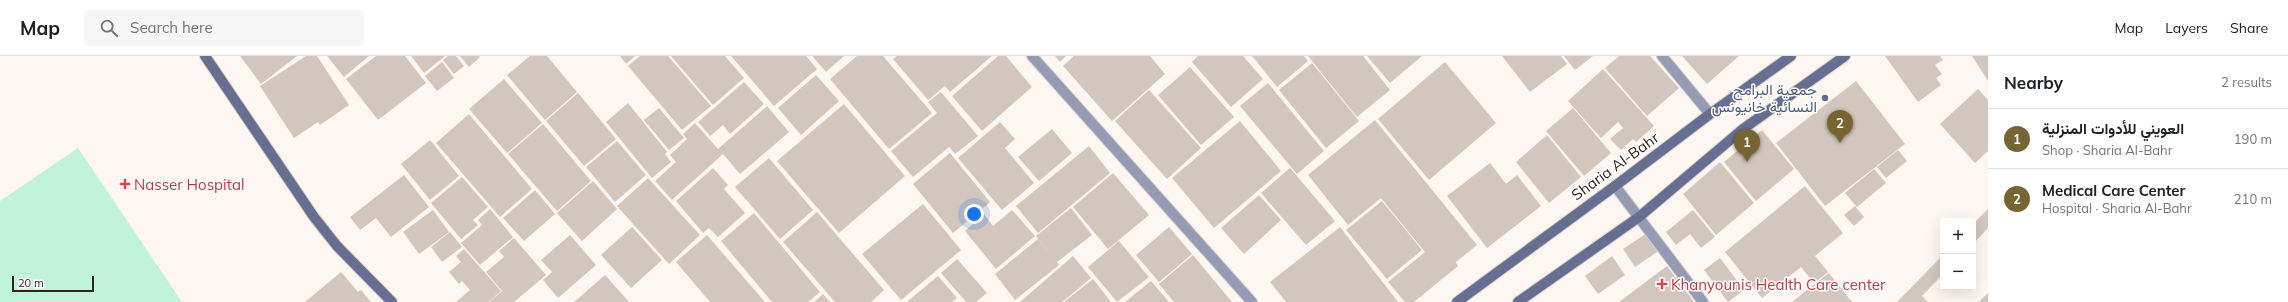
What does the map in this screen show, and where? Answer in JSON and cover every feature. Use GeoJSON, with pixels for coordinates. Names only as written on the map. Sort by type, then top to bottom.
{"type":"FeatureCollection","features":[{"type":"Feature","properties":{"kind":"main road"},"geometry":{"type":"LineString","coordinates":[[205,56],[314,217],[337,246],[392,302]]}},
{"type":"Feature","properties":{"kind":"main road","name":"Sharia Al-Bahr"},"geometry":{"type":"LineString","coordinates":[[1457,302],[1710,114],[1791,56]]}},
{"type":"Feature","properties":{"kind":"main road"},"geometry":{"type":"LineString","coordinates":[[1518,302],[1639,217],[1743,129],[1845,56]]}},
{"type":"Feature","properties":{"kind":"street"},"geometry":{"type":"LineString","coordinates":[[1032,56],[1252,302]]}},
{"type":"Feature","properties":{"kind":"street"},"geometry":{"type":"LineString","coordinates":[[1662,56],[1710,114]]}},
{"type":"Feature","properties":{"kind":"street"},"geometry":{"type":"LineString","coordinates":[[1615,186],[1703,302]]}},
{"type":"Feature","properties":{"kind":"green space"},"geometry":{"type":"Polygon","coordinates":[[[78,148],[182,302],[0,302],[0,201],[78,148]]]}},
{"type":"Feature","properties":{"kind":"building"},"geometry":{"type":"Polygon","coordinates":[[[240,56],[297,56],[261,84],[240,56]]]}},
{"type":"Feature","properties":{"kind":"building"},"geometry":{"type":"Polygon","coordinates":[[[306,56],[317,56],[349,105],[320,125],[318,122],[294,138],[260,86],[306,56]]]}},
{"type":"Feature","properties":{"kind":"building"},"geometry":{"type":"Polygon","coordinates":[[[327,56],[369,56],[344,77],[327,56]]]}},
{"type":"Feature","properties":{"kind":"building"},"geometry":{"type":"Polygon","coordinates":[[[376,56],[405,56],[426,83],[378,120],[346,79],[376,56]]]}},
{"type":"Feature","properties":{"kind":"building"},"geometry":{"type":"Polygon","coordinates":[[[411,56],[445,56],[424,73],[411,56]]]}},
{"type":"Feature","properties":{"kind":"building"},"geometry":{"type":"Polygon","coordinates":[[[448,56],[456,56],[464,66],[454,74],[443,60],[448,56]]]}},
{"type":"Feature","properties":{"kind":"building"},"geometry":{"type":"Polygon","coordinates":[[[460,56],[479,56],[480,57],[469,67],[460,56]]]}},
{"type":"Feature","properties":{"kind":"building"},"geometry":{"type":"Polygon","coordinates":[[[530,56],[547,56],[577,92],[545,120],[507,75],[530,56]]]}},
{"type":"Feature","properties":{"kind":"building"},"geometry":{"type":"Polygon","coordinates":[[[620,56],[635,56],[626,64],[620,56]]]}},
{"type":"Feature","properties":{"kind":"building"},"geometry":{"type":"Polygon","coordinates":[[[640,56],[668,56],[711,106],[682,130],[628,66],[640,56]]]}},
{"type":"Feature","properties":{"kind":"building"},"geometry":{"type":"Polygon","coordinates":[[[671,56],[725,56],[744,78],[713,105],[671,56]]]}},
{"type":"Feature","properties":{"kind":"building"},"geometry":{"type":"Polygon","coordinates":[[[731,56],[806,56],[817,69],[774,106],[731,56]]]}},
{"type":"Feature","properties":{"kind":"building"},"geometry":{"type":"Polygon","coordinates":[[[812,56],[844,56],[826,72],[812,56]]]}},
{"type":"Feature","properties":{"kind":"building"},"geometry":{"type":"Polygon","coordinates":[[[857,56],[883,56],[932,113],[889,149],[830,79],[857,56]]]}},
{"type":"Feature","properties":{"kind":"building"},"geometry":{"type":"Polygon","coordinates":[[[897,56],[992,56],[950,92],[945,86],[928,100],[893,59],[897,56]]]}},
{"type":"Feature","properties":{"kind":"building"},"geometry":{"type":"Polygon","coordinates":[[[998,56],[1006,56],[1032,87],[982,131],[952,96],[998,56]]]}},
{"type":"Feature","properties":{"kind":"building"},"geometry":{"type":"Polygon","coordinates":[[[1055,56],[1066,56],[1060,62],[1055,56]]]}},
{"type":"Feature","properties":{"kind":"building"},"geometry":{"type":"Polygon","coordinates":[[[1074,56],[1150,56],[1165,74],[1112,121],[1063,66],[1074,56]]]}},
{"type":"Feature","properties":{"kind":"building"},"geometry":{"type":"Polygon","coordinates":[[[1198,56],[1243,56],[1263,79],[1231,107],[1192,62],[1198,56]]]}},
{"type":"Feature","properties":{"kind":"building"},"geometry":{"type":"Polygon","coordinates":[[[1252,56],[1304,56],[1308,61],[1277,87],[1252,56]]]}},
{"type":"Feature","properties":{"kind":"building"},"geometry":{"type":"Polygon","coordinates":[[[1308,56],[1363,56],[1390,90],[1357,117],[1308,56]]]}},
{"type":"Feature","properties":{"kind":"building"},"geometry":{"type":"Polygon","coordinates":[[[1367,56],[1422,56],[1390,83],[1367,56]]]}},
{"type":"Feature","properties":{"kind":"building"},"geometry":{"type":"Polygon","coordinates":[[[1502,56],[1561,56],[1567,64],[1530,92],[1502,56]]]}},
{"type":"Feature","properties":{"kind":"building"},"geometry":{"type":"Polygon","coordinates":[[[1564,56],[1593,56],[1575,70],[1564,56]]]}},
{"type":"Feature","properties":{"kind":"building"},"geometry":{"type":"Polygon","coordinates":[[[1619,56],[1650,56],[1679,88],[1647,116],[1605,68],[1619,56]]]}},
{"type":"Feature","properties":{"kind":"building"},"geometry":{"type":"Polygon","coordinates":[[[1682,56],[1739,56],[1707,84],[1682,56]]]}},
{"type":"Feature","properties":{"kind":"building"},"geometry":{"type":"Polygon","coordinates":[[[1885,56],[1940,56],[1943,60],[1935,65],[1942,74],[1936,78],[1941,85],[1918,102],[1885,56]]]}},
{"type":"Feature","properties":{"kind":"building"},"geometry":{"type":"Polygon","coordinates":[[[1972,56],[1988,56],[1988,81],[1972,56]]]}},
{"type":"Feature","properties":{"kind":"building"},"geometry":{"type":"Polygon","coordinates":[[[442,62],[454,78],[437,91],[425,76],[442,62]]]}},
{"type":"Feature","properties":{"kind":"building"},"geometry":{"type":"Polygon","coordinates":[[[1445,62],[1496,123],[1429,180],[1378,119],[1445,62]]]}},
{"type":"Feature","properties":{"kind":"building"},"geometry":{"type":"Polygon","coordinates":[[[1312,63],[1359,121],[1326,148],[1279,90],[1312,63]]]}},
{"type":"Feature","properties":{"kind":"building"},"geometry":{"type":"Polygon","coordinates":[[[1190,67],[1234,117],[1201,145],[1158,95],[1190,67]]]}},
{"type":"Feature","properties":{"kind":"building"},"geometry":{"type":"Polygon","coordinates":[[[1603,69],[1654,126],[1636,142],[1633,139],[1621,150],[1610,139],[1623,128],[1618,122],[1601,138],[1568,101],[1603,69]]]}},
{"type":"Feature","properties":{"kind":"building"},"geometry":{"type":"Polygon","coordinates":[[[816,75],[839,101],[801,135],[778,108],[816,75]]]}},
{"type":"Feature","properties":{"kind":"building"},"geometry":{"type":"Polygon","coordinates":[[[504,79],[542,123],[507,153],[469,109],[504,79]]]}},
{"type":"Feature","properties":{"kind":"building"},"geometry":{"type":"Polygon","coordinates":[[[1856,81],[1905,144],[1825,206],[1776,143],[1856,81]]]}},
{"type":"Feature","properties":{"kind":"building"},"geometry":{"type":"Polygon","coordinates":[[[744,82],[764,104],[730,134],[723,125],[710,136],[698,122],[744,82]]]}},
{"type":"Feature","properties":{"kind":"building"},"geometry":{"type":"Polygon","coordinates":[[[1268,83],[1324,151],[1297,174],[1240,106],[1268,83]]]}},
{"type":"Feature","properties":{"kind":"building"},"geometry":{"type":"Polygon","coordinates":[[[1978,89],[1988,100],[1988,151],[1975,163],[1940,124],[1978,89]]]}},
{"type":"Feature","properties":{"kind":"building"},"geometry":{"type":"Polygon","coordinates":[[[1149,90],[1201,148],[1167,179],[1115,121],[1149,90]]]}},
{"type":"Feature","properties":{"kind":"building"},"geometry":{"type":"Polygon","coordinates":[[[941,92],[978,136],[955,154],[949,147],[913,177],[891,151],[937,113],[928,102],[941,92]]]}},
{"type":"Feature","properties":{"kind":"building"},"geometry":{"type":"Polygon","coordinates":[[[578,93],[616,139],[584,166],[546,121],[578,93]]]}},
{"type":"Feature","properties":{"kind":"building"},"geometry":{"type":"Polygon","coordinates":[[[628,103],[667,152],[665,154],[671,162],[652,178],[606,122],[628,103]]]}},
{"type":"Feature","properties":{"kind":"building"},"geometry":{"type":"Polygon","coordinates":[[[844,104],[905,176],[839,233],[777,161],[844,104]]]}},
{"type":"Feature","properties":{"kind":"building"},"geometry":{"type":"Polygon","coordinates":[[[767,106],[789,132],[740,174],[723,154],[672,200],[655,181],[676,162],[670,155],[687,139],[683,134],[695,123],[718,149],[767,106]]]}},
{"type":"Feature","properties":{"kind":"building"},"geometry":{"type":"Polygon","coordinates":[[[659,108],[684,138],[669,150],[644,120],[659,108]]]}},
{"type":"Feature","properties":{"kind":"building"},"geometry":{"type":"Polygon","coordinates":[[[1573,108],[1611,153],[1584,176],[1546,131],[1573,108]]]}},
{"type":"Feature","properties":{"kind":"building"},"geometry":{"type":"Polygon","coordinates":[[[469,114],[532,189],[500,217],[436,143],[469,114]]]}},
{"type":"Feature","properties":{"kind":"building"},"geometry":{"type":"Polygon","coordinates":[[[1375,120],[1477,245],[1456,262],[1458,266],[1414,302],[1405,302],[1388,282],[1425,252],[1381,198],[1348,225],[1308,175],[1375,120]]]}},
{"type":"Feature","properties":{"kind":"building"},"geometry":{"type":"Polygon","coordinates":[[[1240,121],[1281,171],[1214,228],[1172,178],[1240,121]]]}},
{"type":"Feature","properties":{"kind":"building"},"geometry":{"type":"Polygon","coordinates":[[[1000,122],[1015,139],[1005,148],[1034,183],[1002,210],[958,158],[1000,122]]]}},
{"type":"Feature","properties":{"kind":"building"},"geometry":{"type":"Polygon","coordinates":[[[543,124],[591,181],[557,211],[508,154],[543,124]]]}},
{"type":"Feature","properties":{"kind":"building"},"geometry":{"type":"Polygon","coordinates":[[[1052,129],[1072,153],[1039,181],[1018,157],[1052,129]]]}},
{"type":"Feature","properties":{"kind":"building"},"geometry":{"type":"Polygon","coordinates":[[[1762,130],[1794,169],[1756,201],[1724,162],[1762,130]]]}},
{"type":"Feature","properties":{"kind":"building"},"geometry":{"type":"Polygon","coordinates":[[[1547,135],[1581,177],[1549,203],[1516,162],[1547,135]]]}},
{"type":"Feature","properties":{"kind":"building"},"geometry":{"type":"Polygon","coordinates":[[[430,140],[459,176],[430,200],[401,164],[430,140]]]}},
{"type":"Feature","properties":{"kind":"building"},"geometry":{"type":"Polygon","coordinates":[[[617,141],[646,175],[615,202],[586,167],[617,141]]]}},
{"type":"Feature","properties":{"kind":"building"},"geometry":{"type":"Polygon","coordinates":[[[1089,146],[1110,173],[1038,233],[1016,206],[1089,146]]]}},
{"type":"Feature","properties":{"kind":"building"},"geometry":{"type":"Polygon","coordinates":[[[1898,150],[1907,161],[1886,178],[1877,167],[1898,150]]]}},
{"type":"Feature","properties":{"kind":"building"},"geometry":{"type":"Polygon","coordinates":[[[950,153],[990,202],[953,233],[913,184],[950,153]]]}},
{"type":"Feature","properties":{"kind":"building"},"geometry":{"type":"Polygon","coordinates":[[[769,158],[813,210],[780,239],[735,187],[769,158]]]}},
{"type":"Feature","properties":{"kind":"building"},"geometry":{"type":"Polygon","coordinates":[[[1720,162],[1754,203],[1716,235],[1683,194],[1720,162]]]}},
{"type":"Feature","properties":{"kind":"building"},"geometry":{"type":"Polygon","coordinates":[[[1490,163],[1506,184],[1517,175],[1541,206],[1487,248],[1447,196],[1490,163]]]}},
{"type":"Feature","properties":{"kind":"building"},"geometry":{"type":"Polygon","coordinates":[[[713,168],[728,185],[724,189],[745,213],[718,237],[709,228],[703,233],[676,201],[713,168]]]}},
{"type":"Feature","properties":{"kind":"building"},"geometry":{"type":"Polygon","coordinates":[[[1290,168],[1335,221],[1306,245],[1261,193],[1290,168]]]}},
{"type":"Feature","properties":{"kind":"building"},"geometry":{"type":"Polygon","coordinates":[[[1874,169],[1886,183],[1857,207],[1845,193],[1874,169]]]}},
{"type":"Feature","properties":{"kind":"building"},"geometry":{"type":"Polygon","coordinates":[[[1113,173],[1149,215],[1108,249],[1073,207],[1113,173]]]}},
{"type":"Feature","properties":{"kind":"building"},"geometry":{"type":"Polygon","coordinates":[[[404,175],[429,207],[391,237],[376,218],[360,230],[350,217],[404,175]]]}},
{"type":"Feature","properties":{"kind":"building"},"geometry":{"type":"Polygon","coordinates":[[[462,177],[488,207],[473,220],[478,225],[461,239],[431,203],[462,177]]]}},
{"type":"Feature","properties":{"kind":"building"},"geometry":{"type":"Polygon","coordinates":[[[648,178],[700,235],[669,264],[617,206],[648,178]]]}},
{"type":"Feature","properties":{"kind":"building"},"geometry":{"type":"Polygon","coordinates":[[[593,181],[617,209],[582,241],[557,213],[593,181]]]}},
{"type":"Feature","properties":{"kind":"building"},"geometry":{"type":"Polygon","coordinates":[[[1805,186],[1843,233],[1815,256],[1828,272],[1814,283],[1801,267],[1762,298],[1725,252],[1805,186]]]}},
{"type":"Feature","properties":{"kind":"building"},"geometry":{"type":"Polygon","coordinates":[[[535,190],[555,214],[524,241],[503,218],[535,190]]]}},
{"type":"Feature","properties":{"kind":"building"},"geometry":{"type":"Polygon","coordinates":[[[1259,195],[1281,220],[1244,254],[1221,228],[1259,195]]]}},
{"type":"Feature","properties":{"kind":"building"},"geometry":{"type":"Polygon","coordinates":[[[1382,201],[1422,250],[1387,279],[1346,230],[1382,201]]]}},
{"type":"Feature","properties":{"kind":"building"},"geometry":{"type":"Polygon","coordinates":[[[923,204],[961,250],[901,300],[862,254],[923,204]]]}},
{"type":"Feature","properties":{"kind":"building"},"geometry":{"type":"Polygon","coordinates":[[[1855,206],[1864,217],[1854,226],[1844,215],[1855,206]]]}},
{"type":"Feature","properties":{"kind":"building"},"geometry":{"type":"Polygon","coordinates":[[[1071,208],[1092,235],[1057,262],[1059,265],[1015,300],[995,274],[1038,239],[1053,258],[1036,236],[1071,208]]]}},
{"type":"Feature","properties":{"kind":"building"},"geometry":{"type":"Polygon","coordinates":[[[490,209],[513,237],[480,265],[461,243],[482,225],[478,220],[490,209]]]}},
{"type":"Feature","properties":{"kind":"building"},"geometry":{"type":"Polygon","coordinates":[[[1988,209],[1988,228],[1976,241],[1976,221],[1988,209]]]}},
{"type":"Feature","properties":{"kind":"building"},"geometry":{"type":"Polygon","coordinates":[[[433,210],[449,232],[419,254],[403,232],[433,210]]]}},
{"type":"Feature","properties":{"kind":"building"},"geometry":{"type":"Polygon","coordinates":[[[1012,210],[1035,236],[996,269],[965,231],[984,214],[993,226],[1012,210]]]}},
{"type":"Feature","properties":{"kind":"building"},"geometry":{"type":"Polygon","coordinates":[[[1693,210],[1715,237],[1701,248],[1690,234],[1676,245],[1666,232],[1693,210]]]}},
{"type":"Feature","properties":{"kind":"building"},"geometry":{"type":"Polygon","coordinates":[[[817,212],[884,290],[871,302],[835,302],[783,242],[817,212]]]}},
{"type":"Feature","properties":{"kind":"building"},"geometry":{"type":"Polygon","coordinates":[[[754,213],[820,292],[808,302],[772,302],[721,241],[754,213]]]}},
{"type":"Feature","properties":{"kind":"building"},"geometry":{"type":"Polygon","coordinates":[[[632,227],[662,260],[631,288],[601,255],[632,227]]]}},
{"type":"Feature","properties":{"kind":"building"},"geometry":{"type":"Polygon","coordinates":[[[1169,227],[1192,254],[1159,282],[1136,255],[1169,227]]]}},
{"type":"Feature","properties":{"kind":"building"},"geometry":{"type":"Polygon","coordinates":[[[1340,227],[1398,302],[1286,302],[1270,282],[1340,227]]]}},
{"type":"Feature","properties":{"kind":"building"},"geometry":{"type":"Polygon","coordinates":[[[450,232],[462,247],[442,262],[431,247],[450,232]]]}},
{"type":"Feature","properties":{"kind":"building"},"geometry":{"type":"Polygon","coordinates":[[[1647,233],[1660,250],[1635,267],[1623,249],[1647,233]]]}},
{"type":"Feature","properties":{"kind":"building"},"geometry":{"type":"Polygon","coordinates":[[[570,235],[596,265],[558,298],[543,280],[552,272],[541,260],[570,235]]]}},
{"type":"Feature","properties":{"kind":"building"},"geometry":{"type":"Polygon","coordinates":[[[707,235],[765,302],[710,302],[676,262],[707,235]]]}},
{"type":"Feature","properties":{"kind":"building"},"geometry":{"type":"Polygon","coordinates":[[[514,238],[546,275],[514,302],[489,302],[502,291],[486,272],[504,257],[499,251],[514,238]]]}},
{"type":"Feature","properties":{"kind":"building"},"geometry":{"type":"Polygon","coordinates":[[[1119,241],[1149,277],[1117,302],[1088,267],[1119,241]]]}},
{"type":"Feature","properties":{"kind":"building"},"geometry":{"type":"Polygon","coordinates":[[[464,249],[501,291],[488,302],[456,302],[470,290],[462,281],[459,284],[449,272],[461,262],[456,256],[464,249]]]}},
{"type":"Feature","properties":{"kind":"building"},"geometry":{"type":"Polygon","coordinates":[[[1193,255],[1232,302],[1174,302],[1159,284],[1193,255]]]}},
{"type":"Feature","properties":{"kind":"building"},"geometry":{"type":"Polygon","coordinates":[[[1073,256],[1091,278],[1062,302],[1020,302],[1073,256]]]}},
{"type":"Feature","properties":{"kind":"building"},"geometry":{"type":"Polygon","coordinates":[[[1612,256],[1625,275],[1598,294],[1585,276],[1612,256]]]}},
{"type":"Feature","properties":{"kind":"building"},"geometry":{"type":"Polygon","coordinates":[[[1720,258],[1744,290],[1728,302],[1704,270],[1720,258]]]}},
{"type":"Feature","properties":{"kind":"building"},"geometry":{"type":"Polygon","coordinates":[[[1940,258],[1940,277],[1922,296],[1928,302],[1897,302],[1940,258]]]}},
{"type":"Feature","properties":{"kind":"building"},"geometry":{"type":"Polygon","coordinates":[[[957,259],[987,293],[976,302],[966,302],[941,273],[957,259]]]}},
{"type":"Feature","properties":{"kind":"building","name":"Khanyounis Health Care center"},"geometry":{"type":"Polygon","coordinates":[[[1667,266],[1694,302],[1619,302],[1667,266]]]}},
{"type":"Feature","properties":{"kind":"building"},"geometry":{"type":"Polygon","coordinates":[[[341,272],[358,292],[361,290],[371,302],[305,302],[341,272]]]}},
{"type":"Feature","properties":{"kind":"building"},"geometry":{"type":"Polygon","coordinates":[[[1829,273],[1852,302],[1792,302],[1829,273]]]}},
{"type":"Feature","properties":{"kind":"building"},"geometry":{"type":"Polygon","coordinates":[[[605,275],[629,302],[574,302],[605,275]]]}},
{"type":"Feature","properties":{"kind":"building"},"geometry":{"type":"Polygon","coordinates":[[[938,276],[957,298],[952,302],[907,302],[938,276]]]}},
{"type":"Feature","properties":{"kind":"building"},"geometry":{"type":"Polygon","coordinates":[[[1093,279],[1111,302],[1064,302],[1093,279]]]}},
{"type":"Feature","properties":{"kind":"building"},"geometry":{"type":"Polygon","coordinates":[[[1151,281],[1169,302],[1125,302],[1151,281]]]}},
{"type":"Feature","properties":{"kind":"building"},"geometry":{"type":"Polygon","coordinates":[[[1988,293],[1988,302],[1979,302],[1988,293]]]}},
{"type":"Feature","properties":{"kind":"building"},"geometry":{"type":"Polygon","coordinates":[[[823,294],[830,302],[814,302],[823,294]]]}},
{"type":"Feature","properties":{"kind":"place","name":"جمعية البرامج النسائية خانيونس"},"geometry":{"type":"Point","coordinates":[1825,98]}},
{"type":"Feature","properties":{"kind":"place","name":"Medical Care Center"},"geometry":{"type":"Point","coordinates":[1840,143]}},
{"type":"Feature","properties":{"kind":"place","name":"العويني للأدوات المنزلية"},"geometry":{"type":"Point","coordinates":[1747,162]}},
{"type":"Feature","properties":{"kind":"place","name":"Nasser Hospital"},"geometry":{"type":"Point","coordinates":[125,184]}},
{"type":"Feature","properties":{"kind":"place","name":"Khanyounis Health Care center"},"geometry":{"type":"Point","coordinates":[1662,284]}}]}
